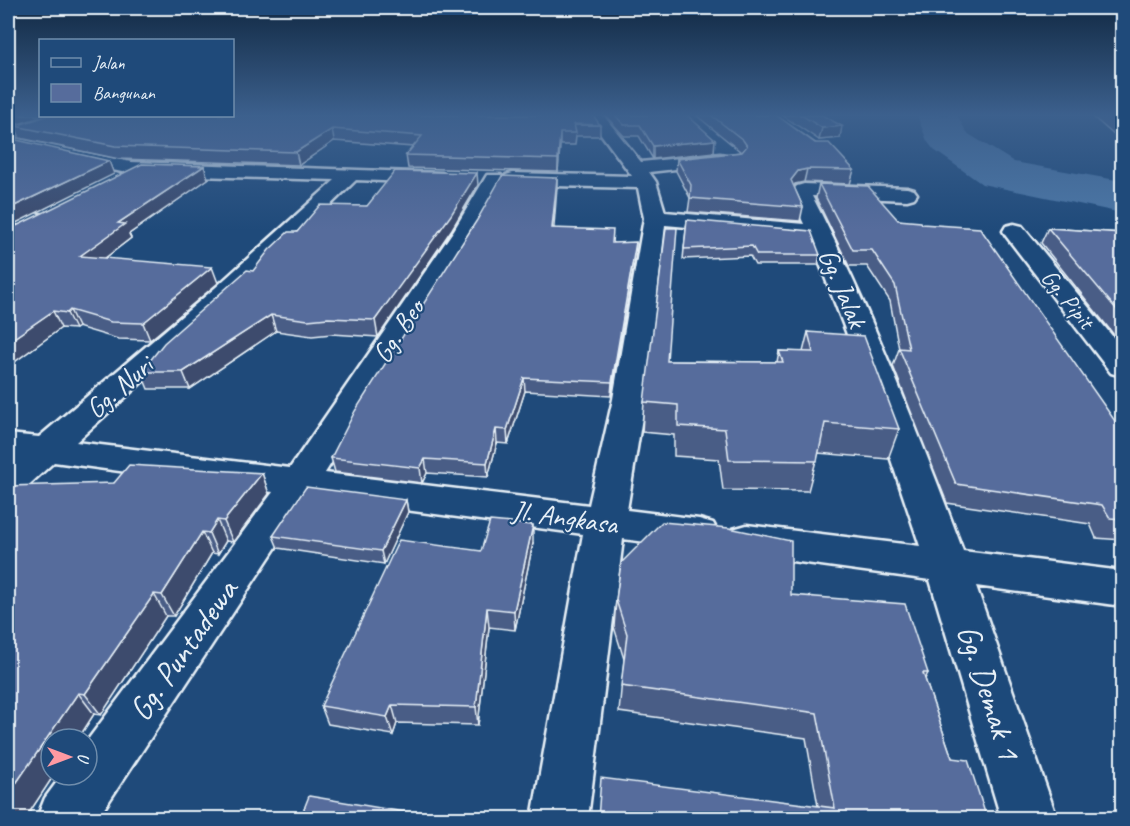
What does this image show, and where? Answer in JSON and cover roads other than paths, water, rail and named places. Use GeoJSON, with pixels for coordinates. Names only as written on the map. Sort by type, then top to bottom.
{"type":"FeatureCollection","features":[{"type":"Feature","properties":{"kind":"street"},"geometry":{"type":"LineString","coordinates":[[72,154],[119,167],[143,169],[452,178]]}},
{"type":"Feature","properties":{"kind":"street"},"geometry":{"type":"LineString","coordinates":[[560,819],[605,522],[629,399],[655,218],[655,202],[641,175],[625,154]]}},
{"type":"Feature","properties":{"kind":"street"},"geometry":{"type":"LineString","coordinates":[[641,175],[734,158],[729,154]]}},
{"type":"Feature","properties":{"kind":"street"},"geometry":{"type":"LineString","coordinates":[[310,174],[331,156]]}},
{"type":"Feature","properties":{"kind":"street"},"geometry":{"type":"LineString","coordinates":[[112,185],[143,169]]}},
{"type":"Feature","properties":{"kind":"street","name":"Gg. Nuri"},"geometry":{"type":"LineString","coordinates":[[8,483],[188,326],[351,175]]}},
{"type":"Feature","properties":{"kind":"street","name":"Gg. Beo"},"geometry":{"type":"LineString","coordinates":[[300,482],[465,230],[483,179],[641,175]]}},
{"type":"Feature","properties":{"kind":"street"},"geometry":{"type":"LineString","coordinates":[[819,232],[800,193],[804,190],[908,194]]}},
{"type":"Feature","properties":{"kind":"street"},"geometry":{"type":"LineString","coordinates":[[8,238],[62,210]]}},
{"type":"Feature","properties":{"kind":"street"},"geometry":{"type":"LineString","coordinates":[[8,217],[42,220]]}},
{"type":"Feature","properties":{"kind":"street","name":"Gg. Jalak"},"geometry":{"type":"LineString","coordinates":[[655,218],[819,232],[855,312],[949,566]]}},
{"type":"Feature","properties":{"kind":"street","name":"Gg. Pipit"},"geometry":{"type":"LineString","coordinates":[[1014,231],[1122,367]]}},
{"type":"Feature","properties":{"kind":"street","name":"Jl. Angkasa"},"geometry":{"type":"LineString","coordinates":[[8,445],[1122,588]]}},
{"type":"Feature","properties":{"kind":"street","name":"Gg. Puntadewa"},"geometry":{"type":"LineString","coordinates":[[65,819],[300,482]]}},
{"type":"Feature","properties":{"kind":"street","name":"Gg. Demak 1"},"geometry":{"type":"LineString","coordinates":[[949,566],[1029,819]]}},
{"type":"Feature","properties":{"kind":"waterway"},"geometry":{"type":"LineString","coordinates":[[968,154],[999,174],[1122,197]]}}]}
